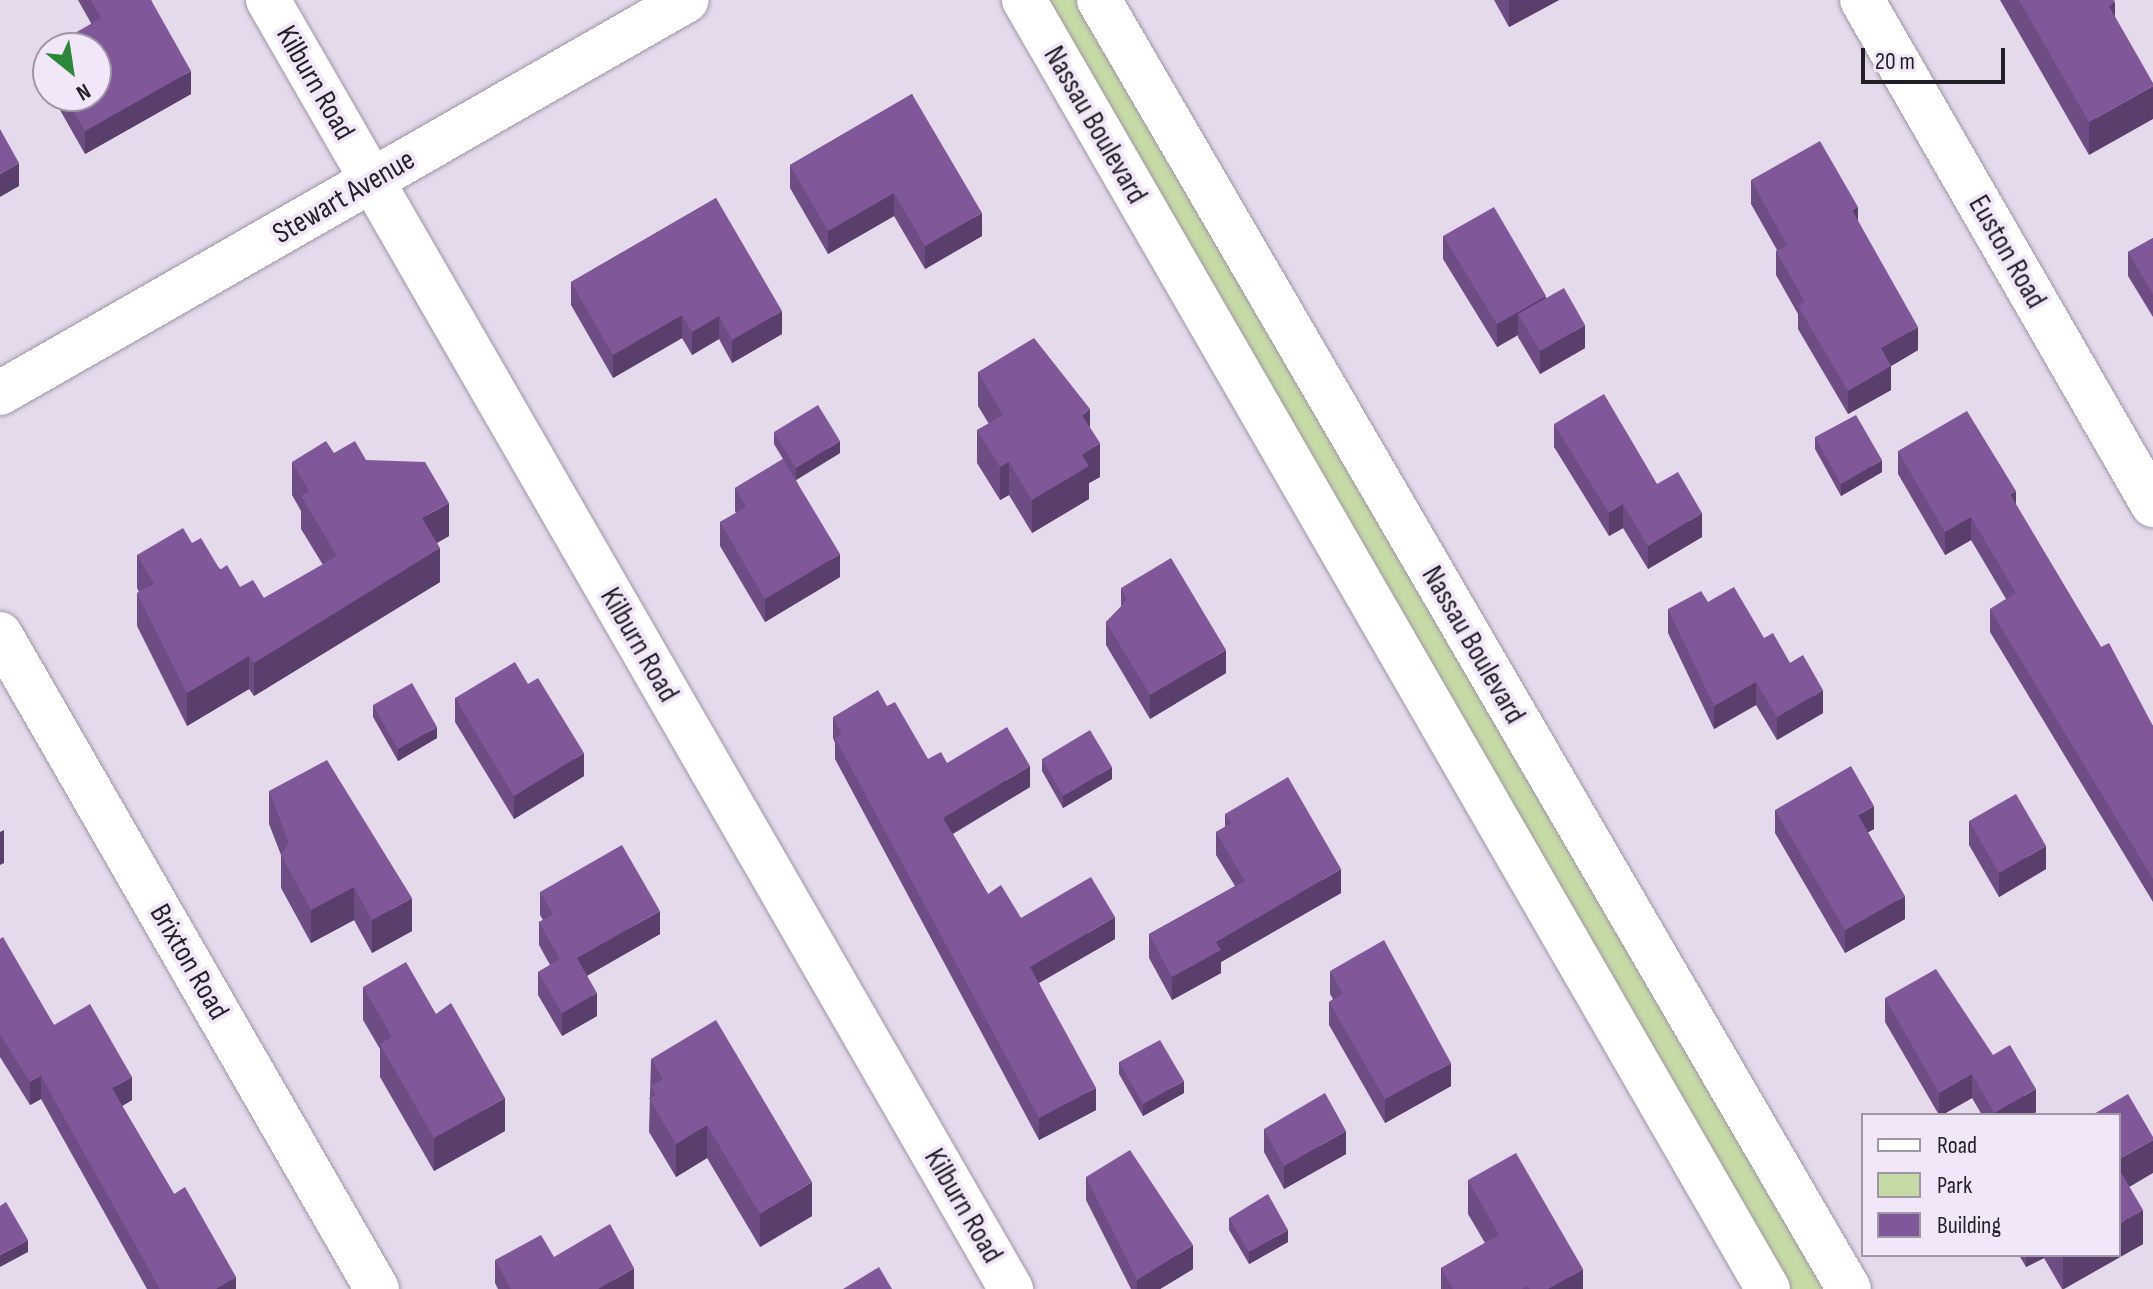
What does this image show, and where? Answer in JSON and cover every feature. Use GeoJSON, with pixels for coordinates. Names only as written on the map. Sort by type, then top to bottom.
{"type":"FeatureCollection","features":[{"type":"Feature","properties":{"kind":"main road","name":"Kilburn Road"},"geometry":{"type":"LineString","coordinates":[[268,0],[1011,1289]]}},
{"type":"Feature","properties":{"kind":"main road","name":"Stewart Avenue"},"geometry":{"type":"LineString","coordinates":[[0,393],[687,0]]}},
{"type":"Feature","properties":{"kind":"main road","name":"Nassau Boulevard"},"geometry":{"type":"LineString","coordinates":[[1024,0],[1768,1289]]}},
{"type":"Feature","properties":{"kind":"main road","name":"Nassau Boulevard"},"geometry":{"type":"LineString","coordinates":[[1099,0],[1849,1289]]}},
{"type":"Feature","properties":{"kind":"main road","name":"Euston Road"},"geometry":{"type":"LineString","coordinates":[[1862,0],[2153,505]]}},
{"type":"Feature","properties":{"kind":"main road","name":"Brixton Road"},"geometry":{"type":"LineString","coordinates":[[0,634],[377,1289]]}},
{"type":"Feature","properties":{"kind":"green space"},"geometry":{"type":"Polygon","coordinates":[[[1021,0],[1094,0],[1838,1289],[1764,1289],[1021,0]]]}},
{"type":"Feature","properties":{"kind":"building"},"geometry":{"type":"Polygon","coordinates":[[[91,0],[151,0],[191,71],[85,131],[74,112],[112,112],[112,32],[77,32],[101,18],[91,0]]]}},
{"type":"Feature","properties":{"kind":"building"},"geometry":{"type":"Polygon","coordinates":[[[2019,0],[2114,0],[2109,6],[2153,86],[2089,122],[2019,0]]]}},
{"type":"Feature","properties":{"kind":"building"},"geometry":{"type":"Polygon","coordinates":[[[912,94],[982,213],[925,246],[894,193],[828,231],[790,165],[912,94]]]}},
{"type":"Feature","properties":{"kind":"building"},"geometry":{"type":"Polygon","coordinates":[[[0,129],[19,163],[0,174],[0,129]]]}},
{"type":"Feature","properties":{"kind":"building"},"geometry":{"type":"Polygon","coordinates":[[[1820,141],[1858,207],[1852,210],[1918,327],[1881,348],[1891,366],[1848,391],[1798,306],[1805,302],[1776,251],[1787,245],[1751,180],[1820,141]]]}},
{"type":"Feature","properties":{"kind":"building"},"geometry":{"type":"Polygon","coordinates":[[[716,198],[782,311],[732,340],[719,316],[692,332],[682,315],[613,355],[571,282],[716,198]]]}},
{"type":"Feature","properties":{"kind":"building"},"geometry":{"type":"Polygon","coordinates":[[[1494,207],[1546,296],[1497,324],[1443,236],[1494,207]]]}},
{"type":"Feature","properties":{"kind":"building"},"geometry":{"type":"Polygon","coordinates":[[[2153,238],[2153,294],[2128,252],[2153,238]]]}},
{"type":"Feature","properties":{"kind":"building"},"geometry":{"type":"Polygon","coordinates":[[[1564,288],[1585,325],[1540,351],[1518,314],[1564,288]]]}},
{"type":"Feature","properties":{"kind":"building"},"geometry":{"type":"Polygon","coordinates":[[[1034,338],[1090,409],[1082,415],[1100,443],[1082,455],[1089,466],[1032,500],[1009,462],[1000,467],[977,430],[1003,415],[978,372],[1034,338]]]}},
{"type":"Feature","properties":{"kind":"building"},"geometry":{"type":"Polygon","coordinates":[[[1604,394],[1657,484],[1678,472],[1702,513],[1648,546],[1623,504],[1609,513],[1554,424],[1604,394]]]}},
{"type":"Feature","properties":{"kind":"building"},"geometry":{"type":"Polygon","coordinates":[[[818,405],[840,441],[796,468],[774,432],[818,405]]]}},
{"type":"Feature","properties":{"kind":"building"},"geometry":{"type":"Polygon","coordinates":[[[1967,411],[2016,491],[2010,494],[2101,647],[2109,643],[2153,726],[2153,879],[1990,609],[2016,593],[1971,517],[1945,532],[1898,451],[1967,411]]]}},
{"type":"Feature","properties":{"kind":"building"},"geometry":{"type":"Polygon","coordinates":[[[1856,415],[1882,460],[1841,484],[1815,437],[1856,415]]]}},
{"type":"Feature","properties":{"kind":"building"},"geometry":{"type":"Polygon","coordinates":[[[326,441],[334,453],[355,441],[366,460],[425,462],[449,503],[422,518],[440,548],[254,663],[249,656],[187,693],[137,593],[154,584],[137,555],[183,528],[192,543],[201,538],[220,570],[227,565],[240,587],[253,580],[264,598],[337,556],[301,496],[309,491],[292,462],[326,441]]]}},
{"type":"Feature","properties":{"kind":"building"},"geometry":{"type":"Polygon","coordinates":[[[783,459],[840,554],[765,599],[720,522],[746,507],[735,488],[783,459]]]}},
{"type":"Feature","properties":{"kind":"building"},"geometry":{"type":"Polygon","coordinates":[[[1171,558],[1226,650],[1150,695],[1106,622],[1127,600],[1121,588],[1171,558]]]}},
{"type":"Feature","properties":{"kind":"building"},"geometry":{"type":"Polygon","coordinates":[[[1734,587],[1764,638],[1773,633],[1790,663],[1803,655],[1823,690],[1777,717],[1756,682],[1714,706],[1668,609],[1701,591],[1708,602],[1734,587]]]}},
{"type":"Feature","properties":{"kind":"building"},"geometry":{"type":"Polygon","coordinates":[[[515,662],[528,684],[538,678],[584,753],[514,796],[455,698],[515,662]]]}},
{"type":"Feature","properties":{"kind":"building"},"geometry":{"type":"Polygon","coordinates":[[[412,683],[437,727],[398,749],[373,705],[412,683]]]}},
{"type":"Feature","properties":{"kind":"building"},"geometry":{"type":"Polygon","coordinates":[[[878,690],[887,706],[895,702],[928,759],[941,752],[947,763],[1007,727],[1030,766],[943,818],[988,894],[1001,885],[1021,918],[1091,877],[1115,917],[1030,967],[1096,1088],[1039,1118],[835,738],[842,734],[833,717],[878,690]]]}},
{"type":"Feature","properties":{"kind":"building"},"geometry":{"type":"Polygon","coordinates":[[[1090,730],[1112,767],[1063,796],[1042,759],[1090,730]]]}},
{"type":"Feature","properties":{"kind":"building"},"geometry":{"type":"Polygon","coordinates":[[[327,760],[412,898],[372,920],[354,887],[311,910],[281,855],[289,843],[269,791],[327,760]]]}},
{"type":"Feature","properties":{"kind":"building"},"geometry":{"type":"Polygon","coordinates":[[[1851,766],[1874,806],[1858,815],[1905,896],[1845,930],[1775,810],[1851,766]]]}},
{"type":"Feature","properties":{"kind":"building"},"geometry":{"type":"Polygon","coordinates":[[[1288,777],[1341,869],[1216,942],[1221,950],[1172,977],[1149,934],[1245,881],[1216,832],[1231,823],[1225,814],[1288,777]]]}},
{"type":"Feature","properties":{"kind":"building"},"geometry":{"type":"Polygon","coordinates":[[[2016,794],[2046,846],[1999,873],[1969,821],[2016,794]]]}},
{"type":"Feature","properties":{"kind":"building"},"geometry":{"type":"Polygon","coordinates":[[[622,845],[660,911],[577,958],[597,993],[562,1013],[538,972],[560,959],[539,922],[553,914],[540,892],[622,845]]]}},
{"type":"Feature","properties":{"kind":"building"},"geometry":{"type":"Polygon","coordinates":[[[3,937],[54,1025],[90,1004],[132,1077],[112,1088],[174,1194],[185,1187],[236,1277],[216,1289],[160,1289],[41,1076],[30,1082],[0,1034],[0,939],[3,937]]]}},
{"type":"Feature","properties":{"kind":"building"},"geometry":{"type":"Polygon","coordinates":[[[1384,940],[1451,1063],[1385,1099],[1329,1002],[1343,994],[1330,971],[1384,940]]]}},
{"type":"Feature","properties":{"kind":"building"},"geometry":{"type":"Polygon","coordinates":[[[406,962],[436,1014],[451,1003],[505,1098],[434,1138],[380,1044],[392,1037],[363,987],[406,962]]]}},
{"type":"Feature","properties":{"kind":"building"},"geometry":{"type":"Polygon","coordinates":[[[1936,969],[1993,1055],[2010,1045],[2036,1089],[1994,1113],[1972,1074],[1939,1093],[1885,998],[1936,969]]]}},
{"type":"Feature","properties":{"kind":"building"},"geometry":{"type":"Polygon","coordinates":[[[716,1020],[812,1182],[760,1214],[707,1125],[676,1144],[649,1098],[656,1095],[651,1086],[663,1079],[651,1059],[716,1020]]]}},
{"type":"Feature","properties":{"kind":"building"},"geometry":{"type":"Polygon","coordinates":[[[1160,1040],[1184,1081],[1143,1104],[1119,1062],[1160,1040]]]}},
{"type":"Feature","properties":{"kind":"building"},"geometry":{"type":"Polygon","coordinates":[[[1325,1093],[1346,1131],[1284,1166],[1264,1129],[1325,1093]]]}},
{"type":"Feature","properties":{"kind":"building"},"geometry":{"type":"Polygon","coordinates":[[[2128,1094],[2153,1140],[2121,1158],[2121,1113],[2095,1113],[2128,1094]]]}},
{"type":"Feature","properties":{"kind":"building"},"geometry":{"type":"Polygon","coordinates":[[[1130,1150],[1193,1245],[1137,1280],[1086,1177],[1130,1150]]]}},
{"type":"Feature","properties":{"kind":"building"},"geometry":{"type":"Polygon","coordinates":[[[1516,1153],[1583,1269],[1548,1289],[1530,1289],[1528,1286],[1522,1289],[1453,1289],[1441,1268],[1499,1235],[1468,1180],[1516,1153]]]}},
{"type":"Feature","properties":{"kind":"building"},"geometry":{"type":"Polygon","coordinates":[[[2121,1172],[2143,1210],[2121,1223],[2121,1172]]]}},
{"type":"Feature","properties":{"kind":"building"},"geometry":{"type":"Polygon","coordinates":[[[1268,1194],[1288,1230],[1249,1252],[1229,1218],[1268,1194]]]}},
{"type":"Feature","properties":{"kind":"building"},"geometry":{"type":"Polygon","coordinates":[[[6,1202],[28,1240],[0,1255],[0,1206],[6,1202]]]}},
{"type":"Feature","properties":{"kind":"building"},"geometry":{"type":"Polygon","coordinates":[[[610,1224],[634,1268],[598,1289],[511,1289],[495,1260],[541,1235],[554,1257],[610,1224]]]}},
{"type":"Feature","properties":{"kind":"building"},"geometry":{"type":"Polygon","coordinates":[[[879,1267],[892,1289],[843,1289],[879,1267]]]}}]}
